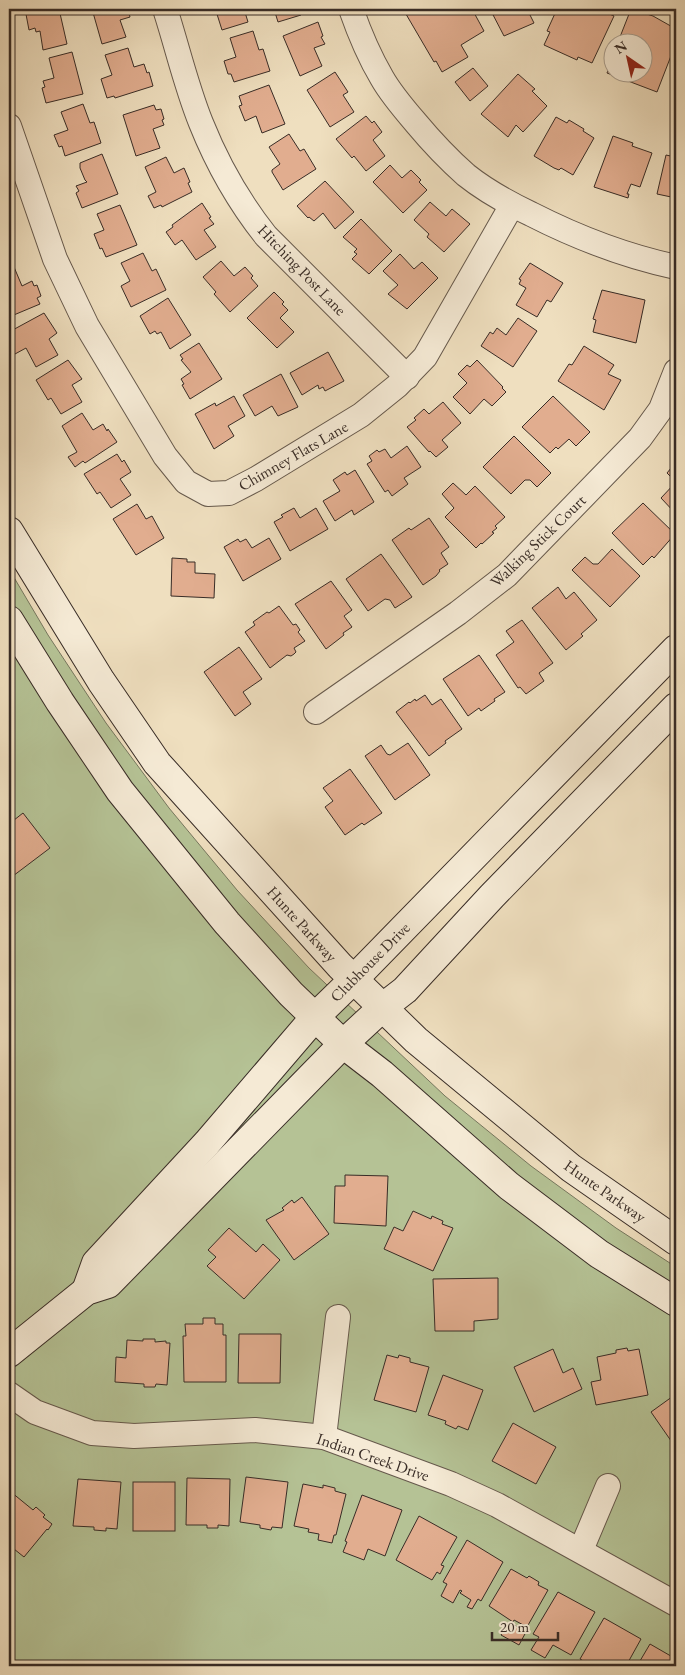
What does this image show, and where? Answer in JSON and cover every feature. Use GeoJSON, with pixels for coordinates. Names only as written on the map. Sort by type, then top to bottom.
{"type":"FeatureCollection","features":[{"type":"Feature","properties":{"kind":"main road","name":"Hunte Parkway"},"geometry":{"type":"LineString","coordinates":[[9,531],[102,681],[157,763],[353,980],[416,1040],[571,1168],[676,1241]]}},
{"type":"Feature","properties":{"kind":"main road"},"geometry":{"type":"LineString","coordinates":[[9,620],[60,702],[120,791],[227,923],[291,994],[343,1044],[382,1074],[509,1186],[599,1254],[676,1302]]}},
{"type":"Feature","properties":{"kind":"main road","name":"Clubhouse Drive"},"geometry":{"type":"LineString","coordinates":[[86,1291],[96,1263],[207,1142],[315,1016],[353,980],[676,649]]}},
{"type":"Feature","properties":{"kind":"main road"},"geometry":{"type":"LineString","coordinates":[[9,1353],[86,1291],[108,1284],[343,1044],[383,1007],[405,990],[492,896],[676,707]]}},
{"type":"Feature","properties":{"kind":"street","name":"Hitching Post Lane"},"geometry":{"type":"LineString","coordinates":[[165,9],[200,122],[212,149],[249,214],[266,236],[407,376]]}},
{"type":"Feature","properties":{"kind":"street"},"geometry":{"type":"LineString","coordinates":[[350,9],[382,79],[431,141],[466,174],[488,191],[512,205],[566,232],[614,251],[676,267]]}},
{"type":"Feature","properties":{"kind":"street","name":"Chimney Flats Lane"},"geometry":{"type":"LineString","coordinates":[[9,126],[55,259],[87,326],[164,456],[186,482],[208,494],[229,493],[256,479],[361,416],[407,376],[424,357],[512,205]]}},
{"type":"Feature","properties":{"kind":"street","name":"Walking Stick Court"},"geometry":{"type":"LineString","coordinates":[[316,712],[458,613],[507,575],[640,438],[661,409],[669,393],[676,371]]}},
{"type":"Feature","properties":{"kind":"street"},"geometry":{"type":"LineString","coordinates":[[324,1437],[338,1317]]}},
{"type":"Feature","properties":{"kind":"street","name":"Indian Creek Drive"},"geometry":{"type":"LineString","coordinates":[[9,1394],[34,1412],[92,1433],[134,1436],[255,1430],[324,1437],[459,1488],[498,1505],[676,1604]]}},
{"type":"Feature","properties":{"kind":"street"},"geometry":{"type":"LineString","coordinates":[[580,1550],[608,1486]]}},
{"type":"Feature","properties":{"kind":"green space"},"geometry":{"type":"Polygon","coordinates":[[[9,569],[48,635],[106,723],[169,808],[237,890],[309,968],[445,1096],[531,1166],[616,1228],[676,1267],[676,1666],[9,1666],[9,569]]]}},
{"type":"Feature","properties":{"kind":"building"},"geometry":{"type":"Polygon","coordinates":[[[25,9],[59,9],[67,44],[43,50],[40,31],[36,32],[35,28],[29,30],[25,9]]]}},
{"type":"Feature","properties":{"kind":"building"},"geometry":{"type":"Polygon","coordinates":[[[92,9],[128,9],[130,17],[120,20],[126,37],[102,44],[92,9]]]}},
{"type":"Feature","properties":{"kind":"building"},"geometry":{"type":"Polygon","coordinates":[[[208,9],[244,9],[248,22],[222,30],[216,11],[210,13],[208,9]]]}},
{"type":"Feature","properties":{"kind":"building"},"geometry":{"type":"Polygon","coordinates":[[[274,9],[300,9],[301,15],[278,22],[274,9]]]}},
{"type":"Feature","properties":{"kind":"building"},"geometry":{"type":"Polygon","coordinates":[[[403,9],[432,9],[435,13],[442,9],[472,9],[484,31],[461,45],[468,57],[442,72],[436,61],[434,62],[403,9]]]}},
{"type":"Feature","properties":{"kind":"building"},"geometry":{"type":"Polygon","coordinates":[[[490,9],[538,9],[529,13],[534,23],[504,36],[490,9]]]}},
{"type":"Feature","properties":{"kind":"building"},"geometry":{"type":"Polygon","coordinates":[[[557,9],[606,9],[605,12],[614,16],[607,32],[602,32],[602,42],[592,63],[578,57],[577,60],[544,45],[550,32],[547,31],[557,9]]]}},
{"type":"Feature","properties":{"kind":"building"},"geometry":{"type":"Polygon","coordinates":[[[631,9],[653,16],[676,29],[676,43],[657,92],[631,82],[652,82],[652,32],[622,32],[631,9]]]}},
{"type":"Feature","properties":{"kind":"building"},"geometry":{"type":"Polygon","coordinates":[[[318,22],[323,36],[321,37],[325,44],[314,48],[322,66],[300,76],[283,36],[318,22]]]}},
{"type":"Feature","properties":{"kind":"building"},"geometry":{"type":"Polygon","coordinates":[[[253,31],[259,50],[263,49],[270,71],[234,82],[231,74],[228,74],[224,61],[236,57],[230,38],[253,31]]]}},
{"type":"Feature","properties":{"kind":"building"},"geometry":{"type":"Polygon","coordinates":[[[128,48],[134,67],[144,64],[147,73],[149,72],[153,86],[115,98],[114,96],[107,98],[101,79],[112,75],[105,55],[128,48]]]}},
{"type":"Feature","properties":{"kind":"building"},"geometry":{"type":"Polygon","coordinates":[[[72,52],[83,94],[46,103],[42,88],[45,87],[43,81],[54,78],[49,58],[72,52]]]}},
{"type":"Feature","properties":{"kind":"building"},"geometry":{"type":"Polygon","coordinates":[[[473,68],[488,86],[470,101],[455,82],[473,68]]]}},
{"type":"Feature","properties":{"kind":"building"},"geometry":{"type":"Polygon","coordinates":[[[335,72],[348,92],[343,95],[354,112],[330,127],[307,90],[335,72]]]}},
{"type":"Feature","properties":{"kind":"building"},"geometry":{"type":"Polygon","coordinates":[[[518,74],[535,89],[532,91],[547,106],[523,132],[516,125],[508,137],[481,114],[518,74]]]}},
{"type":"Feature","properties":{"kind":"building"},"geometry":{"type":"Polygon","coordinates":[[[269,85],[285,124],[262,133],[256,116],[245,121],[239,106],[242,105],[239,96],[269,85]]]}},
{"type":"Feature","properties":{"kind":"building"},"geometry":{"type":"Polygon","coordinates":[[[83,104],[90,123],[94,122],[101,143],[65,156],[62,146],[59,147],[54,135],[68,130],[61,112],[83,104]]]}},
{"type":"Feature","properties":{"kind":"building"},"geometry":{"type":"Polygon","coordinates":[[[154,105],[156,110],[161,109],[164,119],[162,120],[164,125],[153,129],[160,148],[136,156],[123,115],[154,105]]]}},
{"type":"Feature","properties":{"kind":"building"},"geometry":{"type":"Polygon","coordinates":[[[366,116],[372,123],[374,121],[382,132],[373,140],[385,156],[366,171],[354,156],[352,158],[336,139],[366,116]]]}},
{"type":"Feature","properties":{"kind":"building"},"geometry":{"type":"Polygon","coordinates":[[[556,117],[567,123],[569,120],[594,138],[573,175],[561,168],[559,170],[554,168],[534,156],[556,117]]]}},
{"type":"Feature","properties":{"kind":"building"},"geometry":{"type":"Polygon","coordinates":[[[289,134],[300,151],[304,149],[316,169],[283,190],[272,172],[280,164],[269,147],[289,134]]]}},
{"type":"Feature","properties":{"kind":"building"},"geometry":{"type":"Polygon","coordinates":[[[613,136],[633,143],[632,146],[652,153],[640,187],[631,184],[627,194],[629,194],[628,198],[594,187],[613,136]]]}},
{"type":"Feature","properties":{"kind":"building"},"geometry":{"type":"Polygon","coordinates":[[[676,153],[676,198],[657,194],[666,155],[675,157],[676,153]]]}},
{"type":"Feature","properties":{"kind":"building"},"geometry":{"type":"Polygon","coordinates":[[[102,154],[118,194],[82,208],[76,193],[79,191],[76,186],[87,182],[80,168],[80,163],[102,154]]]}},
{"type":"Feature","properties":{"kind":"building"},"geometry":{"type":"Polygon","coordinates":[[[166,157],[174,173],[184,168],[192,192],[162,207],[161,205],[154,208],[148,196],[156,192],[145,167],[166,157]]]}},
{"type":"Feature","properties":{"kind":"building"},"geometry":{"type":"Polygon","coordinates":[[[390,165],[402,178],[411,170],[421,180],[419,182],[427,190],[403,213],[373,182],[390,165]]]}},
{"type":"Feature","properties":{"kind":"building"},"geometry":{"type":"Polygon","coordinates":[[[325,181],[354,212],[335,229],[323,213],[314,221],[308,218],[297,206],[325,181]]]}},
{"type":"Feature","properties":{"kind":"building"},"geometry":{"type":"Polygon","coordinates":[[[430,202],[446,216],[452,209],[470,224],[444,252],[427,237],[429,234],[414,220],[430,202]]]}},
{"type":"Feature","properties":{"kind":"building"},"geometry":{"type":"Polygon","coordinates":[[[202,203],[214,224],[204,230],[216,247],[196,260],[182,240],[175,245],[166,232],[173,227],[172,225],[202,203]]]}},
{"type":"Feature","properties":{"kind":"building"},"geometry":{"type":"Polygon","coordinates":[[[120,205],[137,245],[106,257],[102,248],[100,249],[94,234],[104,230],[97,214],[120,205]]]}},
{"type":"Feature","properties":{"kind":"building"},"geometry":{"type":"Polygon","coordinates":[[[9,219],[14,235],[9,238],[9,219]]]}},
{"type":"Feature","properties":{"kind":"building"},"geometry":{"type":"Polygon","coordinates":[[[361,219],[392,251],[369,274],[352,259],[357,254],[354,252],[357,249],[343,237],[361,219]]]}},
{"type":"Feature","properties":{"kind":"building"},"geometry":{"type":"Polygon","coordinates":[[[143,253],[152,271],[156,269],[166,290],[131,307],[121,286],[130,281],[121,263],[143,253]]]}},
{"type":"Feature","properties":{"kind":"building"},"geometry":{"type":"Polygon","coordinates":[[[400,254],[414,269],[422,262],[438,278],[407,309],[388,294],[398,285],[383,271],[400,254]]]}},
{"type":"Feature","properties":{"kind":"building"},"geometry":{"type":"Polygon","coordinates":[[[221,261],[234,276],[245,267],[253,276],[251,278],[258,286],[230,312],[214,294],[216,292],[203,277],[221,261]]]}},
{"type":"Feature","properties":{"kind":"building"},"geometry":{"type":"Polygon","coordinates":[[[530,263],[563,283],[551,302],[547,300],[537,317],[516,305],[526,288],[519,284],[521,280],[519,279],[530,263]]]}},
{"type":"Feature","properties":{"kind":"building"},"geometry":{"type":"Polygon","coordinates":[[[14,267],[22,286],[32,281],[34,286],[37,285],[41,296],[37,298],[40,304],[9,317],[9,270],[14,267]]]}},
{"type":"Feature","properties":{"kind":"building"},"geometry":{"type":"Polygon","coordinates":[[[602,290],[645,300],[636,343],[593,332],[596,320],[593,319],[602,290]]]}},
{"type":"Feature","properties":{"kind":"building"},"geometry":{"type":"Polygon","coordinates":[[[274,292],[284,302],[282,304],[288,310],[280,318],[294,332],[277,348],[247,318],[274,292]]]}},
{"type":"Feature","properties":{"kind":"building"},"geometry":{"type":"Polygon","coordinates":[[[168,298],[191,335],[170,349],[161,332],[157,334],[155,331],[150,334],[140,316],[168,298]]]}},
{"type":"Feature","properties":{"kind":"building"},"geometry":{"type":"Polygon","coordinates":[[[44,313],[57,333],[49,339],[58,355],[36,367],[26,348],[15,354],[9,342],[9,332],[44,313]]]}},
{"type":"Feature","properties":{"kind":"building"},"geometry":{"type":"Polygon","coordinates":[[[518,318],[537,331],[513,367],[481,346],[490,332],[493,334],[497,328],[506,335],[518,318]]]}},
{"type":"Feature","properties":{"kind":"building"},"geometry":{"type":"Polygon","coordinates":[[[199,343],[222,379],[190,399],[182,385],[184,384],[181,379],[191,372],[181,360],[183,359],[180,355],[199,343]]]}},
{"type":"Feature","properties":{"kind":"building"},"geometry":{"type":"Polygon","coordinates":[[[584,346],[614,365],[608,374],[621,380],[604,410],[558,381],[569,364],[572,365],[584,346]]]}},
{"type":"Feature","properties":{"kind":"building"},"geometry":{"type":"Polygon","coordinates":[[[328,352],[344,381],[325,391],[323,387],[319,389],[318,385],[302,395],[290,373],[328,352]]]}},
{"type":"Feature","properties":{"kind":"building"},"geometry":{"type":"Polygon","coordinates":[[[68,360],[82,379],[72,385],[82,402],[61,414],[51,398],[48,400],[36,380],[68,360]]]}},
{"type":"Feature","properties":{"kind":"building"},"geometry":{"type":"Polygon","coordinates":[[[477,360],[506,392],[492,406],[484,399],[470,414],[453,397],[467,383],[458,374],[467,365],[470,367],[477,360]]]}},
{"type":"Feature","properties":{"kind":"building"},"geometry":{"type":"Polygon","coordinates":[[[281,374],[298,407],[278,416],[272,406],[255,416],[243,395],[281,374]]]}},
{"type":"Feature","properties":{"kind":"building"},"geometry":{"type":"Polygon","coordinates":[[[234,396],[245,416],[228,426],[234,436],[214,449],[195,414],[215,403],[216,406],[234,396]]]}},
{"type":"Feature","properties":{"kind":"building"},"geometry":{"type":"Polygon","coordinates":[[[553,396],[590,432],[576,446],[569,439],[558,449],[556,447],[550,453],[522,427],[553,396]]]}},
{"type":"Feature","properties":{"kind":"building"},"geometry":{"type":"Polygon","coordinates":[[[443,402],[461,423],[442,440],[448,447],[436,457],[429,452],[407,427],[416,420],[414,418],[424,409],[429,414],[443,402]]]}},
{"type":"Feature","properties":{"kind":"building"},"geometry":{"type":"Polygon","coordinates":[[[82,413],[93,430],[103,424],[117,442],[85,463],[83,461],[75,467],[68,457],[77,452],[62,426],[82,413]]]}},
{"type":"Feature","properties":{"kind":"building"},"geometry":{"type":"Polygon","coordinates":[[[514,436],[551,473],[537,487],[530,480],[525,480],[511,494],[483,467],[514,436]]]}},
{"type":"Feature","properties":{"kind":"building"},"geometry":{"type":"Polygon","coordinates":[[[407,446],[421,467],[404,478],[408,484],[392,496],[388,490],[385,492],[367,464],[372,461],[369,456],[377,450],[379,452],[385,449],[391,458],[407,446]]]}},
{"type":"Feature","properties":{"kind":"building"},"geometry":{"type":"Polygon","coordinates":[[[117,454],[122,462],[124,460],[131,472],[120,479],[131,495],[111,508],[100,492],[97,494],[84,474],[117,454]]]}},
{"type":"Feature","properties":{"kind":"building"},"geometry":{"type":"Polygon","coordinates":[[[676,462],[676,482],[667,473],[676,462]]]}},
{"type":"Feature","properties":{"kind":"building"},"geometry":{"type":"Polygon","coordinates":[[[355,470],[374,502],[354,515],[352,510],[335,521],[323,501],[340,491],[333,480],[345,472],[347,475],[355,470]]]}},
{"type":"Feature","properties":{"kind":"building"},"geometry":{"type":"Polygon","coordinates":[[[676,482],[676,514],[661,498],[676,482]]]}},
{"type":"Feature","properties":{"kind":"building"},"geometry":{"type":"Polygon","coordinates":[[[453,483],[466,495],[475,486],[505,517],[495,526],[497,528],[492,532],[494,533],[476,548],[445,517],[454,508],[442,494],[453,483]]]}},
{"type":"Feature","properties":{"kind":"building"},"geometry":{"type":"Polygon","coordinates":[[[643,503],[675,534],[654,558],[652,556],[643,565],[612,533],[643,503]]]}},
{"type":"Feature","properties":{"kind":"building"},"geometry":{"type":"Polygon","coordinates":[[[137,504],[146,519],[152,516],[164,538],[136,555],[113,519],[137,504]]]}},
{"type":"Feature","properties":{"kind":"building"},"geometry":{"type":"Polygon","coordinates":[[[294,508],[300,518],[316,508],[328,529],[290,551],[274,522],[283,517],[281,515],[294,508]]]}},
{"type":"Feature","properties":{"kind":"building"},"geometry":{"type":"Polygon","coordinates":[[[429,518],[449,547],[441,553],[448,564],[423,585],[392,540],[409,528],[411,530],[429,518]]]}},
{"type":"Feature","properties":{"kind":"building"},"geometry":{"type":"Polygon","coordinates":[[[269,538],[281,559],[243,581],[224,547],[238,539],[240,542],[246,539],[252,548],[269,538]]]}},
{"type":"Feature","properties":{"kind":"building"},"geometry":{"type":"Polygon","coordinates":[[[612,549],[640,576],[610,607],[572,570],[585,557],[593,564],[598,564],[612,549]]]}},
{"type":"Feature","properties":{"kind":"building"},"geometry":{"type":"Polygon","coordinates":[[[381,554],[412,597],[395,608],[390,600],[385,599],[368,611],[346,579],[381,554]]]}},
{"type":"Feature","properties":{"kind":"building"},"geometry":{"type":"Polygon","coordinates":[[[172,558],[187,559],[187,562],[195,562],[195,573],[215,574],[214,598],[171,596],[172,558]]]}},
{"type":"Feature","properties":{"kind":"building"},"geometry":{"type":"Polygon","coordinates":[[[331,581],[352,610],[344,616],[352,627],[326,649],[295,604],[331,581]]]}},
{"type":"Feature","properties":{"kind":"building"},"geometry":{"type":"Polygon","coordinates":[[[558,587],[566,599],[574,592],[597,620],[581,634],[583,636],[566,650],[532,608],[558,587]]]}},
{"type":"Feature","properties":{"kind":"building"},"geometry":{"type":"Polygon","coordinates":[[[279,606],[293,625],[296,624],[300,630],[298,632],[305,641],[294,648],[296,652],[294,654],[291,656],[287,655],[270,668],[245,632],[255,625],[253,622],[279,606]]]}},
{"type":"Feature","properties":{"kind":"building"},"geometry":{"type":"Polygon","coordinates":[[[522,620],[553,663],[539,673],[544,681],[526,694],[520,687],[518,688],[496,655],[514,642],[506,631],[522,620]]]}},
{"type":"Feature","properties":{"kind":"building"},"geometry":{"type":"Polygon","coordinates":[[[239,647],[262,679],[243,692],[251,704],[235,716],[204,672],[239,647]]]}},
{"type":"Feature","properties":{"kind":"building"},"geometry":{"type":"Polygon","coordinates":[[[479,655],[505,692],[481,711],[479,708],[468,716],[443,679],[479,655]]]}},
{"type":"Feature","properties":{"kind":"building"},"geometry":{"type":"Polygon","coordinates":[[[425,695],[432,705],[441,699],[462,729],[429,756],[396,712],[409,702],[415,699],[416,701],[425,695]]]}},
{"type":"Feature","properties":{"kind":"building"},"geometry":{"type":"Polygon","coordinates":[[[408,743],[430,775],[395,800],[365,756],[381,745],[387,754],[390,755],[408,743]]]}},
{"type":"Feature","properties":{"kind":"building"},"geometry":{"type":"Polygon","coordinates":[[[350,769],[382,813],[364,825],[362,823],[345,835],[325,807],[333,801],[323,788],[350,769]]]}},
{"type":"Feature","properties":{"kind":"building"},"geometry":{"type":"Polygon","coordinates":[[[23,813],[50,848],[9,879],[9,824],[23,813]]]}},
{"type":"Feature","properties":{"kind":"building"},"geometry":{"type":"Polygon","coordinates":[[[345,1175],[388,1176],[386,1226],[334,1223],[335,1186],[345,1186],[345,1175]]]}},
{"type":"Feature","properties":{"kind":"building"},"geometry":{"type":"Polygon","coordinates":[[[302,1197],[329,1234],[294,1260],[266,1220],[284,1210],[282,1208],[292,1200],[294,1203],[302,1197]]]}},
{"type":"Feature","properties":{"kind":"building"},"geometry":{"type":"Polygon","coordinates":[[[413,1211],[431,1219],[432,1216],[443,1221],[442,1224],[453,1228],[433,1271],[384,1249],[394,1227],[403,1231],[413,1211]]]}},
{"type":"Feature","properties":{"kind":"building"},"geometry":{"type":"Polygon","coordinates":[[[229,1228],[256,1252],[263,1244],[280,1260],[244,1299],[207,1266],[216,1257],[208,1250],[229,1228]]]}},
{"type":"Feature","properties":{"kind":"building"},"geometry":{"type":"Polygon","coordinates":[[[498,1278],[498,1319],[474,1321],[474,1331],[435,1331],[433,1279],[498,1278]]]}},
{"type":"Feature","properties":{"kind":"building"},"geometry":{"type":"Polygon","coordinates":[[[203,1318],[215,1318],[215,1324],[223,1324],[223,1335],[226,1335],[226,1382],[184,1382],[183,1336],[186,1336],[185,1324],[203,1324],[203,1318]]]}},
{"type":"Feature","properties":{"kind":"building"},"geometry":{"type":"Polygon","coordinates":[[[239,1334],[281,1334],[280,1383],[238,1383],[239,1334]]]}},
{"type":"Feature","properties":{"kind":"building"},"geometry":{"type":"Polygon","coordinates":[[[143,1339],[155,1339],[155,1342],[166,1341],[166,1343],[170,1343],[167,1385],[156,1384],[155,1387],[144,1387],[144,1384],[115,1382],[116,1357],[126,1358],[127,1340],[143,1341],[143,1339]]]}},
{"type":"Feature","properties":{"kind":"building"},"geometry":{"type":"Polygon","coordinates":[[[627,1348],[628,1351],[639,1349],[648,1395],[596,1405],[591,1382],[601,1380],[597,1357],[616,1353],[616,1350],[627,1348]]]}},
{"type":"Feature","properties":{"kind":"building"},"geometry":{"type":"Polygon","coordinates":[[[553,1349],[563,1373],[573,1368],[582,1389],[534,1412],[514,1367],[553,1349]]]}},
{"type":"Feature","properties":{"kind":"building"},"geometry":{"type":"Polygon","coordinates":[[[387,1355],[398,1358],[399,1355],[410,1358],[410,1362],[429,1367],[416,1412],[374,1400],[387,1355]]]}},
{"type":"Feature","properties":{"kind":"building"},"geometry":{"type":"Polygon","coordinates":[[[443,1375],[483,1390],[468,1430],[458,1426],[456,1429],[445,1424],[446,1421],[428,1415],[443,1375]]]}},
{"type":"Feature","properties":{"kind":"building"},"geometry":{"type":"Polygon","coordinates":[[[676,1394],[676,1448],[651,1412],[676,1394]]]}},
{"type":"Feature","properties":{"kind":"building"},"geometry":{"type":"Polygon","coordinates":[[[513,1423],[556,1447],[536,1484],[492,1461],[513,1423]]]}},
{"type":"Feature","properties":{"kind":"building"},"geometry":{"type":"Polygon","coordinates":[[[246,1477],[288,1482],[282,1528],[272,1527],[271,1530],[260,1528],[260,1525],[240,1522],[246,1477]]]}},
{"type":"Feature","properties":{"kind":"building"},"geometry":{"type":"Polygon","coordinates":[[[187,1478],[230,1479],[229,1526],[218,1525],[218,1528],[207,1528],[207,1525],[186,1525],[187,1478]]]}},
{"type":"Feature","properties":{"kind":"building"},"geometry":{"type":"Polygon","coordinates":[[[78,1479],[121,1482],[117,1529],[106,1528],[106,1531],[94,1530],[94,1527],[73,1526],[78,1479]]]}},
{"type":"Feature","properties":{"kind":"building"},"geometry":{"type":"Polygon","coordinates":[[[133,1482],[175,1482],[175,1531],[133,1531],[133,1482]]]}},
{"type":"Feature","properties":{"kind":"building"},"geometry":{"type":"Polygon","coordinates":[[[303,1484],[323,1488],[323,1485],[335,1488],[335,1491],[346,1494],[336,1535],[334,1535],[332,1543],[318,1540],[319,1534],[308,1532],[309,1529],[294,1526],[303,1484]]]}},
{"type":"Feature","properties":{"kind":"building"},"geometry":{"type":"Polygon","coordinates":[[[11,1492],[33,1510],[36,1507],[45,1515],[43,1517],[52,1524],[24,1557],[14,1549],[9,1548],[9,1495],[11,1492]]]}},
{"type":"Feature","properties":{"kind":"building"},"geometry":{"type":"Polygon","coordinates":[[[362,1495],[402,1510],[385,1556],[368,1549],[364,1560],[343,1552],[347,1542],[345,1541],[362,1495]]]}},
{"type":"Feature","properties":{"kind":"building"},"geometry":{"type":"Polygon","coordinates":[[[419,1516],[457,1537],[441,1565],[444,1566],[440,1574],[437,1572],[432,1580],[396,1560],[419,1516]]]}},
{"type":"Feature","properties":{"kind":"building"},"geometry":{"type":"Polygon","coordinates":[[[467,1540],[503,1562],[481,1601],[478,1599],[472,1609],[467,1607],[471,1600],[460,1593],[462,1591],[460,1590],[453,1603],[441,1596],[447,1584],[443,1582],[467,1540]]]}},
{"type":"Feature","properties":{"kind":"building"},"geometry":{"type":"Polygon","coordinates":[[[511,1569],[527,1578],[529,1576],[539,1582],[538,1585],[548,1590],[527,1627],[514,1620],[513,1622],[489,1606],[511,1569]]]}},
{"type":"Feature","properties":{"kind":"building"},"geometry":{"type":"Polygon","coordinates":[[[558,1592],[595,1612],[571,1655],[553,1645],[545,1658],[531,1650],[539,1637],[533,1634],[558,1592]]]}},
{"type":"Feature","properties":{"kind":"building"},"geometry":{"type":"Polygon","coordinates":[[[604,1618],[641,1639],[626,1666],[579,1666],[582,1660],[580,1659],[604,1618]]]}},
{"type":"Feature","properties":{"kind":"building"},"geometry":{"type":"Polygon","coordinates":[[[509,1622],[526,1632],[519,1645],[501,1635],[509,1622]]]}},
{"type":"Feature","properties":{"kind":"building"},"geometry":{"type":"Polygon","coordinates":[[[650,1644],[676,1659],[676,1666],[637,1666],[650,1644]]]}}]}
